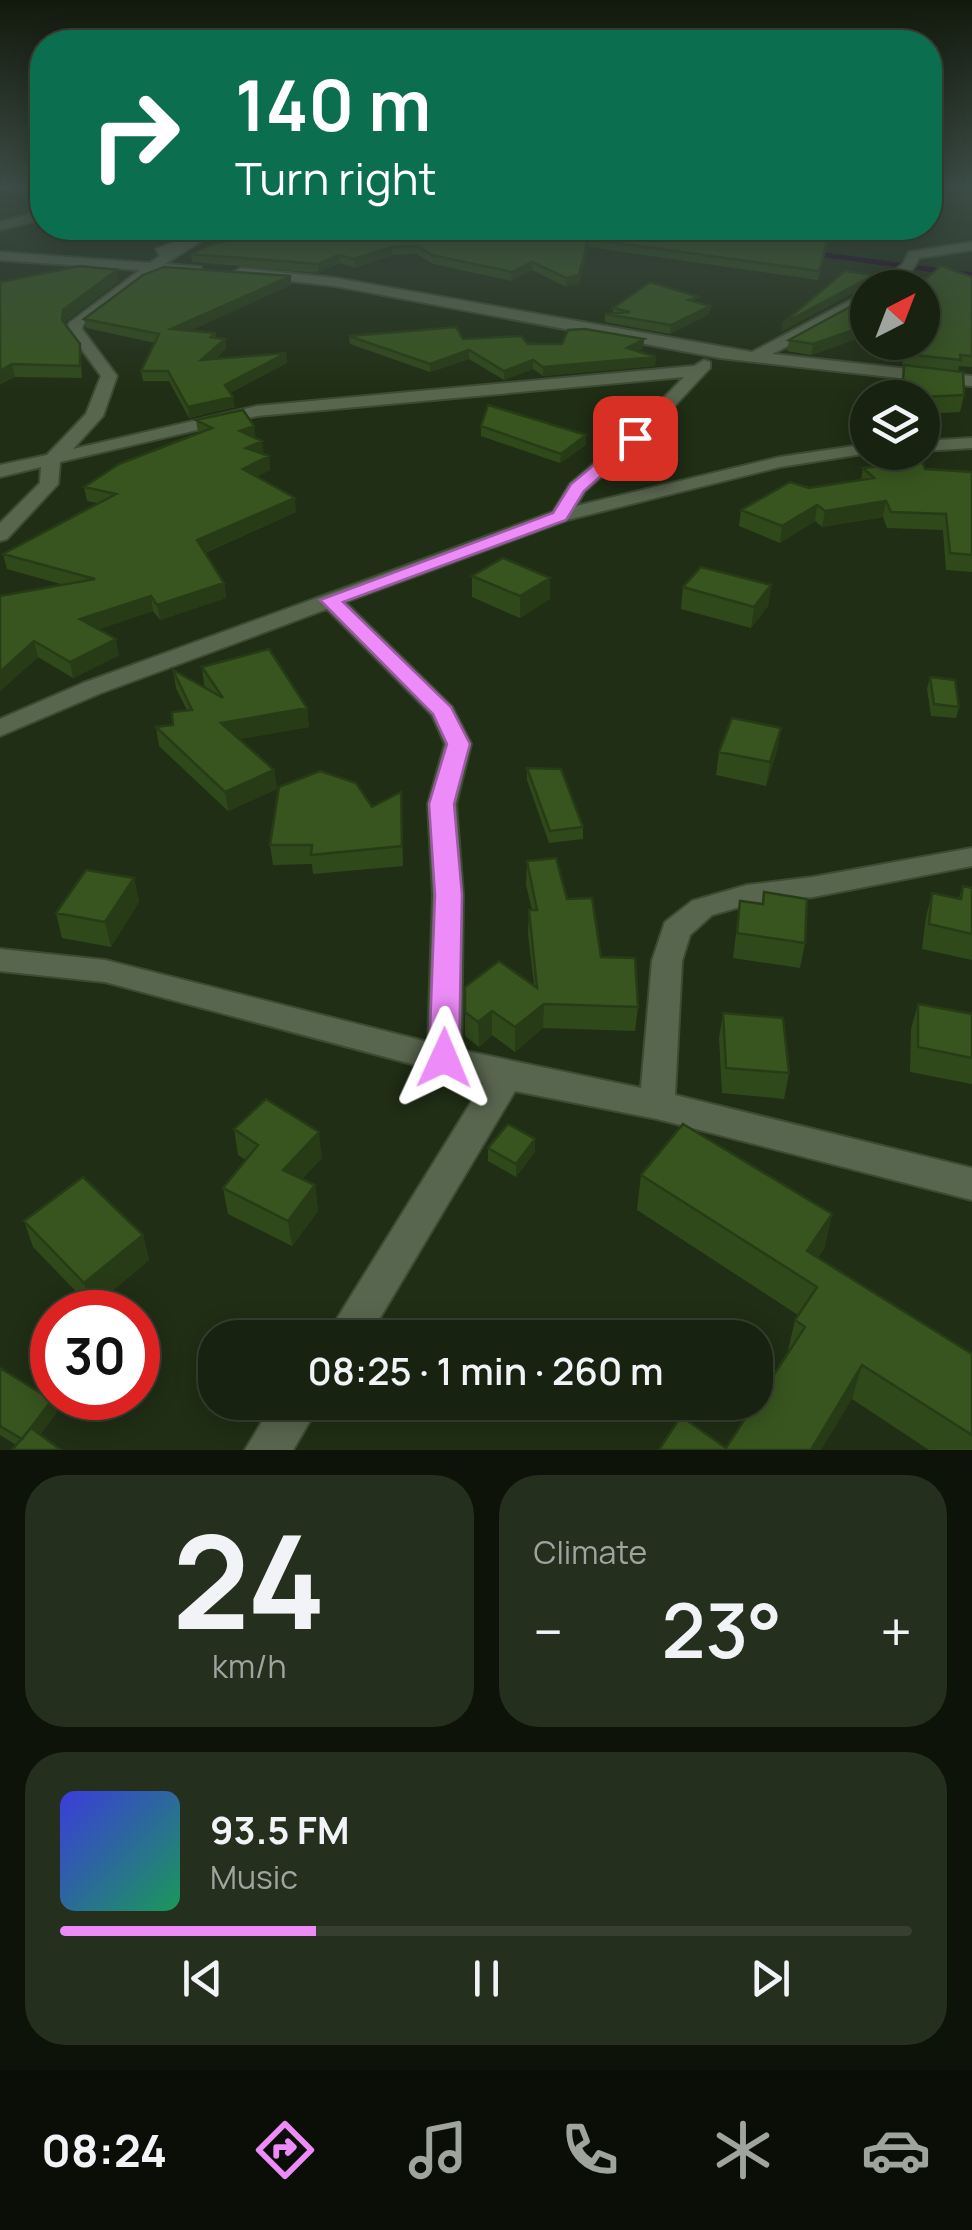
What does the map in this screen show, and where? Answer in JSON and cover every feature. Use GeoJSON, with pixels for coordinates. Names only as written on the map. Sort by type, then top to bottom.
{"type":"FeatureCollection","features":[{"type":"Feature","properties":{"kind":"street"},"geometry":{"type":"LineString","coordinates":[[0,256],[208,270]]}},
{"type":"Feature","properties":{"kind":"street"},"geometry":{"type":"LineString","coordinates":[[53,276],[149,256]]}},
{"type":"Feature","properties":{"kind":"street"},"geometry":{"type":"LineString","coordinates":[[0,536],[48,484],[51,461],[94,416],[109,376],[74,329],[76,323],[169,256]]}},
{"type":"Feature","properties":{"kind":"street"},"geometry":{"type":"LineString","coordinates":[[901,270],[912,261],[933,256]]}},
{"type":"Feature","properties":{"kind":"street"},"geometry":{"type":"LineString","coordinates":[[227,272],[335,282],[720,353],[972,382]]}},
{"type":"Feature","properties":{"kind":"street"},"geometry":{"type":"LineString","coordinates":[[754,356],[850,308]]}},
{"type":"Feature","properties":{"kind":"street"},"geometry":{"type":"LineString","coordinates":[[560,516],[577,488],[635,438],[720,353]]}},
{"type":"Feature","properties":{"kind":"street"},"geometry":{"type":"LineString","coordinates":[[0,471],[184,426],[273,409],[697,372]]}},
{"type":"Feature","properties":{"kind":"street"},"geometry":{"type":"LineString","coordinates":[[940,445],[972,443]]}},
{"type":"Feature","properties":{"kind":"street"},"geometry":{"type":"LineString","coordinates":[[0,728],[92,688],[560,516],[780,462],[850,452]]}},
{"type":"Feature","properties":{"kind":"street"},"geometry":{"type":"LineString","coordinates":[[330,600],[443,712],[458,744],[442,804],[448,895],[444,1058]]}},
{"type":"Feature","properties":{"kind":"street"},"geometry":{"type":"LineString","coordinates":[[658,1105],[667,960],[676,930],[702,908],[748,895],[972,857]]}},
{"type":"Feature","properties":{"kind":"street"},"geometry":{"type":"LineString","coordinates":[[0,960],[105,971],[506,1076],[658,1105],[972,1184]]}},
{"type":"Feature","properties":{"kind":"street"},"geometry":{"type":"LineString","coordinates":[[356,1320],[506,1076]]}},
{"type":"Feature","properties":{"kind":"street"},"geometry":{"type":"LineString","coordinates":[[266,1450],[287,1420]]}},
{"type":"Feature","properties":{"kind":"building"},"geometry":{"type":"Polygon","coordinates":[[[212,256],[337,256],[318,264],[212,256]]]}},
{"type":"Feature","properties":{"kind":"building"},"geometry":{"type":"Polygon","coordinates":[[[435,256],[584,256],[579,275],[566,278],[532,262],[512,272],[435,256]]]}},
{"type":"Feature","properties":{"kind":"building"},"geometry":{"type":"Polygon","coordinates":[[[708,256],[823,256],[819,271],[708,256]]]}},
{"type":"Feature","properties":{"kind":"building"},"geometry":{"type":"Polygon","coordinates":[[[80,266],[117,270],[63,310],[62,320],[80,344],[80,366],[12,364],[0,371],[0,282],[80,266]]]}},
{"type":"Feature","properties":{"kind":"building"},"geometry":{"type":"Polygon","coordinates":[[[941,266],[972,277],[972,356],[960,355],[961,360],[940,358],[940,270],[936,270],[941,266]]]}},
{"type":"Feature","properties":{"kind":"building"},"geometry":{"type":"Polygon","coordinates":[[[164,267],[291,276],[171,329],[215,333],[211,337],[225,339],[201,360],[286,353],[225,385],[233,397],[188,407],[168,371],[141,371],[159,334],[84,319],[143,275],[164,267]]]}},
{"type":"Feature","properties":{"kind":"building"},"geometry":{"type":"Polygon","coordinates":[[[845,271],[850,272],[850,288],[782,324],[845,271]]]}},
{"type":"Feature","properties":{"kind":"building"},"geometry":{"type":"Polygon","coordinates":[[[650,282],[699,297],[689,300],[710,306],[671,325],[605,314],[630,312],[613,308],[650,282]]]}},
{"type":"Feature","properties":{"kind":"building"},"geometry":{"type":"Polygon","coordinates":[[[850,307],[850,331],[813,344],[789,340],[850,307]]]}},
{"type":"Feature","properties":{"kind":"building"},"geometry":{"type":"Polygon","coordinates":[[[456,327],[463,339],[521,336],[528,344],[562,344],[568,330],[585,329],[644,339],[627,348],[656,357],[543,367],[533,360],[504,371],[469,350],[430,364],[349,336],[456,327]]]}},
{"type":"Feature","properties":{"kind":"building"},"geometry":{"type":"Polygon","coordinates":[[[904,365],[963,372],[964,395],[940,396],[940,380],[903,380],[904,365]]]}},
{"type":"Feature","properties":{"kind":"building"},"geometry":{"type":"Polygon","coordinates":[[[488,405],[586,435],[561,454],[481,426],[488,405]]]}},
{"type":"Feature","properties":{"kind":"building"},"geometry":{"type":"Polygon","coordinates":[[[243,410],[254,426],[240,431],[262,441],[246,448],[269,456],[243,469],[295,498],[197,540],[224,583],[157,605],[151,596],[80,619],[116,639],[70,662],[34,641],[0,672],[0,596],[95,579],[3,554],[116,494],[84,487],[119,464],[212,428],[196,420],[243,410]]]}},
{"type":"Feature","properties":{"kind":"building"},"geometry":{"type":"Polygon","coordinates":[[[865,470],[972,472],[972,555],[950,553],[946,514],[891,512],[886,501],[825,511],[817,505],[782,526],[741,510],[790,482],[809,488],[874,478],[865,470]]]}},
{"type":"Feature","properties":{"kind":"building"},"geometry":{"type":"Polygon","coordinates":[[[503,558],[550,578],[520,596],[472,576],[503,558]]]}},
{"type":"Feature","properties":{"kind":"building"},"geometry":{"type":"Polygon","coordinates":[[[701,567],[771,585],[754,607],[683,587],[701,567]]]}},
{"type":"Feature","properties":{"kind":"building"},"geometry":{"type":"Polygon","coordinates":[[[269,649],[307,708],[221,723],[274,770],[225,792],[156,727],[173,725],[172,712],[192,710],[173,670],[223,698],[202,667],[269,649]]]}},
{"type":"Feature","properties":{"kind":"building"},"geometry":{"type":"Polygon","coordinates":[[[930,677],[955,680],[959,707],[934,704],[930,677]]]}},
{"type":"Feature","properties":{"kind":"building"},"geometry":{"type":"Polygon","coordinates":[[[732,718],[781,728],[770,762],[719,752],[732,718]]]}},
{"type":"Feature","properties":{"kind":"building"},"geometry":{"type":"Polygon","coordinates":[[[527,768],[561,769],[583,827],[550,831],[527,768]]]}},
{"type":"Feature","properties":{"kind":"building"},"geometry":{"type":"Polygon","coordinates":[[[320,771],[356,783],[372,807],[401,792],[402,846],[311,855],[312,845],[270,845],[279,787],[320,771]]]}},
{"type":"Feature","properties":{"kind":"building"},"geometry":{"type":"Polygon","coordinates":[[[556,858],[567,899],[592,898],[601,957],[635,958],[638,1007],[544,1004],[515,1027],[492,1011],[478,1022],[465,1012],[465,987],[499,961],[537,988],[529,910],[537,910],[527,861],[556,858]]]}},
{"type":"Feature","properties":{"kind":"building"},"geometry":{"type":"Polygon","coordinates":[[[86,870],[134,878],[105,922],[56,913],[86,870]]]}},
{"type":"Feature","properties":{"kind":"building"},"geometry":{"type":"Polygon","coordinates":[[[963,886],[972,888],[972,934],[929,924],[932,893],[961,899],[963,886]]]}},
{"type":"Feature","properties":{"kind":"building"},"geometry":{"type":"Polygon","coordinates":[[[764,892],[807,899],[805,943],[737,933],[740,901],[763,904],[764,892]]]}},
{"type":"Feature","properties":{"kind":"building"},"geometry":{"type":"Polygon","coordinates":[[[918,1004],[972,1014],[972,1058],[918,1047],[918,1004]]]}},
{"type":"Feature","properties":{"kind":"building"},"geometry":{"type":"Polygon","coordinates":[[[723,1013],[783,1018],[789,1073],[726,1068],[723,1013]]]}},
{"type":"Feature","properties":{"kind":"building"},"geometry":{"type":"Polygon","coordinates":[[[266,1099],[319,1132],[283,1170],[315,1185],[288,1221],[223,1188],[258,1145],[234,1129],[266,1099]]]}},
{"type":"Feature","properties":{"kind":"building"},"geometry":{"type":"Polygon","coordinates":[[[508,1124],[535,1139],[516,1164],[488,1148],[508,1124]]]}},
{"type":"Feature","properties":{"kind":"building"},"geometry":{"type":"Polygon","coordinates":[[[683,1124],[832,1214],[807,1251],[972,1354],[972,1435],[862,1365],[811,1450],[659,1450],[678,1420],[687,1420],[726,1448],[744,1420],[773,1420],[773,1376],[805,1327],[795,1320],[817,1287],[641,1175],[683,1124]]]}},
{"type":"Feature","properties":{"kind":"building"},"geometry":{"type":"Polygon","coordinates":[[[83,1177],[143,1235],[84,1283],[24,1221],[83,1177]]]}},
{"type":"Feature","properties":{"kind":"building"},"geometry":{"type":"Polygon","coordinates":[[[0,1368],[30,1386],[30,1420],[37,1420],[22,1439],[0,1426],[0,1368]]]}},
{"type":"Feature","properties":{"kind":"building"},"geometry":{"type":"Polygon","coordinates":[[[31,1428],[61,1450],[12,1450],[31,1428]]]}},
{"type":"Feature","properties":{"kind":"waterway"},"geometry":{"type":"LineString","coordinates":[[831,256],[972,275]]}},
{"type":"Feature","properties":{"kind":"route"},"geometry":{"type":"LineString","coordinates":[[444,1058],[448,895],[442,804],[458,744],[443,712],[330,600],[560,516],[577,488],[635,438]]}}]}
